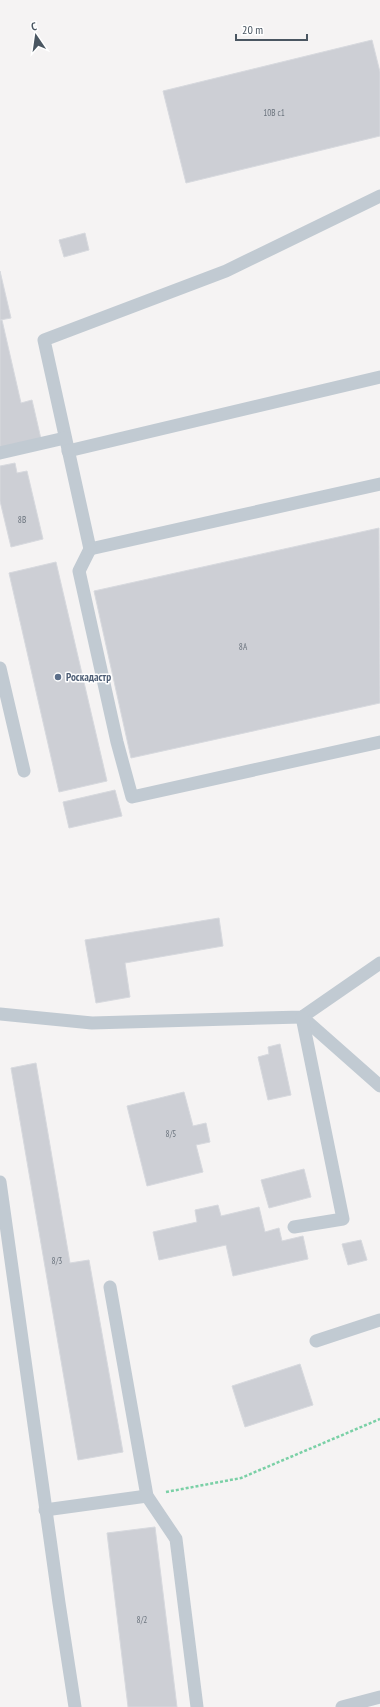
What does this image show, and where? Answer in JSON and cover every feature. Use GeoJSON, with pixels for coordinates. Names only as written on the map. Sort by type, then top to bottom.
{"type":"FeatureCollection","features":[{"type":"Feature","properties":{"kind":"lane"},"geometry":{"type":"LineString","coordinates":[[380,196],[226,271],[44,340],[90,549],[80,571],[117,742],[132,797],[380,742]]}},
{"type":"Feature","properties":{"kind":"lane"},"geometry":{"type":"LineString","coordinates":[[0,453],[67,444],[380,377]]}},
{"type":"Feature","properties":{"kind":"lane"},"geometry":{"type":"LineString","coordinates":[[90,549],[380,484]]}},
{"type":"Feature","properties":{"kind":"lane"},"geometry":{"type":"LineString","coordinates":[[0,668],[24,772]]}},
{"type":"Feature","properties":{"kind":"lane"},"geometry":{"type":"LineString","coordinates":[[0,1014],[92,1023],[302,1017],[380,964]]}},
{"type":"Feature","properties":{"kind":"lane"},"geometry":{"type":"LineString","coordinates":[[302,1017],[380,1086]]}},
{"type":"Feature","properties":{"kind":"lane"},"geometry":{"type":"LineString","coordinates":[[294,1227],[343,1218],[302,1017]]}},
{"type":"Feature","properties":{"kind":"lane"},"geometry":{"type":"LineString","coordinates":[[0,1182],[75,1707]]}},
{"type":"Feature","properties":{"kind":"lane"},"geometry":{"type":"LineString","coordinates":[[110,1287],[148,1496],[176,1539],[197,1707]]}},
{"type":"Feature","properties":{"kind":"lane"},"geometry":{"type":"LineString","coordinates":[[316,1341],[380,1320]]}},
{"type":"Feature","properties":{"kind":"lane"},"geometry":{"type":"LineString","coordinates":[[46,1510],[148,1496]]}},
{"type":"Feature","properties":{"kind":"lane"},"geometry":{"type":"LineString","coordinates":[[342,1707],[380,1697]]}},
{"type":"Feature","properties":{"kind":"path"},"geometry":{"type":"LineString","coordinates":[[148,1496],[241,1478],[380,1419]]}},
{"type":"Feature","properties":{"kind":"building"},"geometry":{"type":"Polygon","coordinates":[[[372,40],[380,72],[380,136],[186,183],[163,91],[372,40]]]}},
{"type":"Feature","properties":{"kind":"building"},"geometry":{"type":"Polygon","coordinates":[[[85,233],[89,250],[64,257],[59,240],[85,233]]]}},
{"type":"Feature","properties":{"kind":"building"},"geometry":{"type":"Polygon","coordinates":[[[0,271],[11,318],[0,320],[0,271]]]}},
{"type":"Feature","properties":{"kind":"building"},"geometry":{"type":"Polygon","coordinates":[[[0,320],[2,320],[21,403],[32,400],[41,439],[0,448],[0,320]]]}},
{"type":"Feature","properties":{"kind":"building"},"geometry":{"type":"Polygon","coordinates":[[[15,463],[17,473],[27,471],[43,539],[11,547],[0,501],[0,466],[15,463]]]}},
{"type":"Feature","properties":{"kind":"building"},"geometry":{"type":"Polygon","coordinates":[[[379,528],[380,703],[131,758],[94,591],[379,528]]]}},
{"type":"Feature","properties":{"kind":"building","name":"Роскадастр"},"geometry":{"type":"Polygon","coordinates":[[[56,562],[107,781],[59,792],[9,573],[56,562]]]}},
{"type":"Feature","properties":{"kind":"building"},"geometry":{"type":"Polygon","coordinates":[[[115,790],[122,816],[69,828],[63,802],[115,790]]]}},
{"type":"Feature","properties":{"kind":"building"},"geometry":{"type":"Polygon","coordinates":[[[219,918],[223,946],[125,963],[130,997],[96,1003],[85,940],[219,918]]]}},
{"type":"Feature","properties":{"kind":"building"},"geometry":{"type":"Polygon","coordinates":[[[280,1044],[291,1095],[268,1100],[258,1057],[269,1054],[268,1047],[280,1044]]]}},
{"type":"Feature","properties":{"kind":"building"},"geometry":{"type":"Polygon","coordinates":[[[36,1063],[70,1263],[89,1260],[123,1452],[78,1460],[11,1068],[36,1063]]]}},
{"type":"Feature","properties":{"kind":"building"},"geometry":{"type":"Polygon","coordinates":[[[184,1092],[193,1126],[206,1123],[210,1142],[196,1145],[203,1172],[147,1186],[127,1106],[184,1092]]]}},
{"type":"Feature","properties":{"kind":"building"},"geometry":{"type":"Polygon","coordinates":[[[304,1169],[311,1197],[269,1208],[261,1180],[304,1169]]]}},
{"type":"Feature","properties":{"kind":"building"},"geometry":{"type":"Polygon","coordinates":[[[218,1205],[221,1216],[259,1207],[265,1232],[279,1228],[282,1241],[303,1236],[308,1259],[233,1276],[226,1245],[159,1260],[153,1232],[197,1222],[195,1210],[218,1205]]]}},
{"type":"Feature","properties":{"kind":"building"},"geometry":{"type":"Polygon","coordinates":[[[361,1240],[367,1260],[348,1265],[342,1244],[361,1240]]]}},
{"type":"Feature","properties":{"kind":"building"},"geometry":{"type":"Polygon","coordinates":[[[300,1364],[313,1405],[245,1427],[232,1386],[300,1364]]]}},
{"type":"Feature","properties":{"kind":"building"},"geometry":{"type":"Polygon","coordinates":[[[155,1527],[177,1707],[128,1707],[107,1533],[155,1527]]]}},
{"type":"Feature","properties":{"kind":"place","name":"Роскадастр"},"geometry":{"type":"Point","coordinates":[58,677]}}]}
